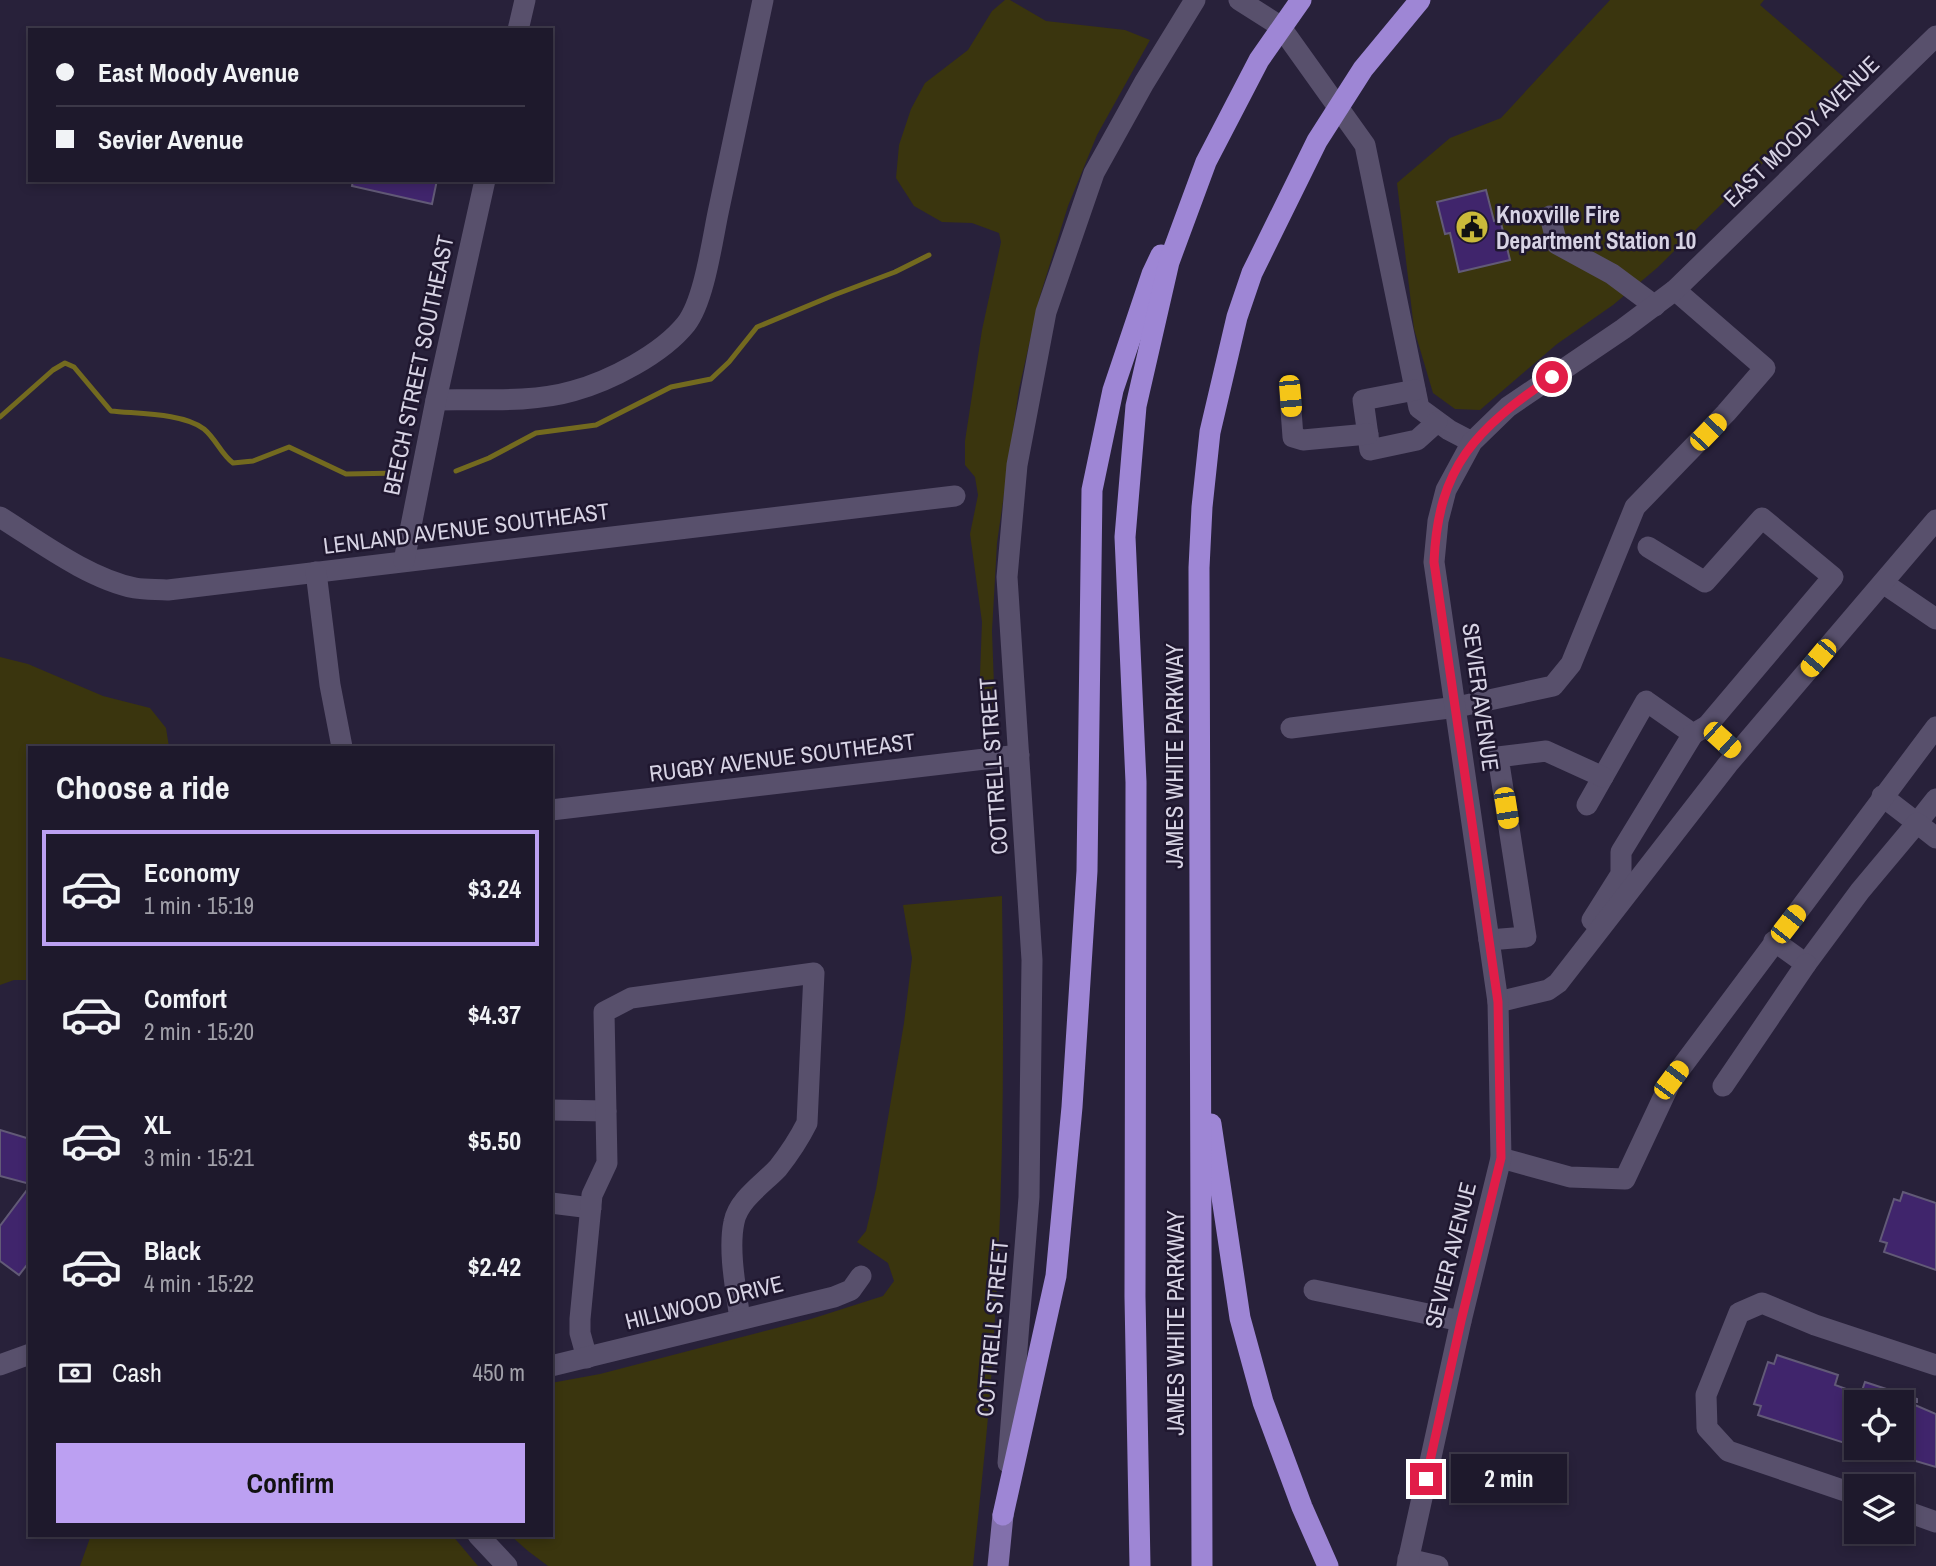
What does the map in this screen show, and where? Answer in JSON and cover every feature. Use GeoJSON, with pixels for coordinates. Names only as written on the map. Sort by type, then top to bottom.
{"type":"FeatureCollection","features":[{"type":"Feature","properties":{"kind":"highway","name":"JAMES WHITE PARKWAY"},"geometry":{"type":"LineString","coordinates":[[1202,1566],[1199,568],[1210,432],[1237,317],[1252,273],[1287,198],[1317,141],[1363,69],[1420,0]]}},
{"type":"Feature","properties":{"kind":"highway","name":"JAMES WHITE PARKWAY"},"geometry":{"type":"LineString","coordinates":[[1140,1566],[1135,1297],[1136,782],[1125,537],[1136,406],[1169,262],[1206,162],[1259,60],[1300,2]]}},
{"type":"Feature","properties":{"kind":"highway"},"geometry":{"type":"LineString","coordinates":[[1003,1515],[1056,1276],[1072,1107],[1087,871],[1093,490],[1113,390],[1152,274],[1206,162]]}},
{"type":"Feature","properties":{"kind":"highway"},"geometry":{"type":"LineString","coordinates":[[1201,1054],[1240,1318],[1264,1402],[1301,1507],[1328,1566]]}},
{"type":"Feature","properties":{"kind":"main road","name":"COTTRELL STREET"},"geometry":{"type":"LineString","coordinates":[[998,1566],[1003,1515]]}},
{"type":"Feature","properties":{"kind":"street"},"geometry":{"type":"LineString","coordinates":[[519,28],[525,0]]}},
{"type":"Feature","properties":{"kind":"street"},"geometry":{"type":"LineString","coordinates":[[436,400],[543,397],[573,391],[605,379],[642,359],[666,344],[687,323],[697,303],[711,247],[763,0]]}},
{"type":"Feature","properties":{"kind":"street","name":"COTTRELL STREET"},"geometry":{"type":"LineString","coordinates":[[1003,1515],[1029,1197],[1032,960],[1007,577],[1017,465],[1046,313],[1094,173],[1144,83],[1195,0]]}},
{"type":"Feature","properties":{"kind":"street"},"geometry":{"type":"LineString","coordinates":[[1239,0],[1280,26],[1366,145],[1419,408],[1472,442]]}},
{"type":"Feature","properties":{"kind":"street","name":"EAST MOODY AVENUE"},"geometry":{"type":"LineString","coordinates":[[1472,442],[1508,407],[1675,290],[1936,36]]}},
{"type":"Feature","properties":{"kind":"street","name":"BEECH STREET SOUTHEAST"},"geometry":{"type":"LineString","coordinates":[[404,561],[436,400],[485,182]]}},
{"type":"Feature","properties":{"kind":"street"},"geometry":{"type":"LineString","coordinates":[[1550,216],[1557,244],[1612,274],[1654,306]]}},
{"type":"Feature","properties":{"kind":"street"},"geometry":{"type":"LineString","coordinates":[[1291,728],[1457,707],[1553,686],[1564,674],[1572,664],[1635,508],[1765,368],[1675,290]]}},
{"type":"Feature","properties":{"kind":"street"},"geometry":{"type":"LineString","coordinates":[[1415,390],[1363,400],[1370,450],[1416,440],[1437,422]]}},
{"type":"Feature","properties":{"kind":"street"},"geometry":{"type":"LineString","coordinates":[[1290,396],[1293,437],[1303,440],[1368,434]]}},
{"type":"Feature","properties":{"kind":"street","name":"SEVIER AVENUE"},"geometry":{"type":"LineString","coordinates":[[1408,1562],[1461,1321],[1501,1158],[1498,1002],[1434,562],[1435,538],[1446,490],[1472,442]]}},
{"type":"Feature","properties":{"kind":"street","name":"LENLAND AVENUE SOUTHEAST"},"geometry":{"type":"LineString","coordinates":[[0,517],[75,563],[109,580],[136,588],[168,590],[955,496]]}},
{"type":"Feature","properties":{"kind":"street"},"geometry":{"type":"LineString","coordinates":[[1548,990],[1621,874],[1621,852],[1700,730],[1833,577],[1762,518],[1705,582],[1648,547]]}},
{"type":"Feature","properties":{"kind":"street"},"geometry":{"type":"LineString","coordinates":[[1498,1002],[1548,990],[1558,983],[1736,753],[1936,520]]}},
{"type":"Feature","properties":{"kind":"street"},"geometry":{"type":"LineString","coordinates":[[316,572],[330,685],[342,746]]}},
{"type":"Feature","properties":{"kind":"street"},"geometry":{"type":"LineString","coordinates":[[1883,583],[1936,619]]}},
{"type":"Feature","properties":{"kind":"street"},"geometry":{"type":"LineString","coordinates":[[1587,805],[1646,701],[1736,753]]}},
{"type":"Feature","properties":{"kind":"street"},"geometry":{"type":"LineString","coordinates":[[1501,1158],[1570,1177],[1625,1179],[1671,1080],[1936,727]]}},
{"type":"Feature","properties":{"kind":"street"},"geometry":{"type":"LineString","coordinates":[[1489,940],[1526,937],[1498,757],[1546,751],[1603,777]]}},
{"type":"Feature","properties":{"kind":"street","name":"RUGBY AVENUE SOUTHEAST"},"geometry":{"type":"LineString","coordinates":[[553,810],[1019,755]]}},
{"type":"Feature","properties":{"kind":"street"},"geometry":{"type":"LineString","coordinates":[[1882,796],[1936,838]]}},
{"type":"Feature","properties":{"kind":"street"},"geometry":{"type":"LineString","coordinates":[[1723,1086],[1806,964],[1860,891],[1936,799]]}},
{"type":"Feature","properties":{"kind":"street"},"geometry":{"type":"LineString","coordinates":[[1774,941],[1806,964]]}},
{"type":"Feature","properties":{"kind":"street"},"geometry":{"type":"LineString","coordinates":[[586,1357],[580,1333],[580,1319],[591,1208],[593,1195],[607,1163],[604,1012],[631,998],[814,973],[807,1123],[800,1138],[779,1167],[747,1199],[734,1220],[733,1275],[740,1319]]}},
{"type":"Feature","properties":{"kind":"street"},"geometry":{"type":"LineString","coordinates":[[553,1110],[606,1111]]}},
{"type":"Feature","properties":{"kind":"street"},"geometry":{"type":"LineString","coordinates":[[553,1203],[591,1208]]}},
{"type":"Feature","properties":{"kind":"street","name":"HILLWOOD DRIVE"},"geometry":{"type":"LineString","coordinates":[[553,1365],[835,1297],[851,1290],[861,1276]]}},
{"type":"Feature","properties":{"kind":"street"},"geometry":{"type":"LineString","coordinates":[[1314,1290],[1461,1321]]}},
{"type":"Feature","properties":{"kind":"street"},"geometry":{"type":"LineString","coordinates":[[1844,1491],[1727,1451],[1707,1428],[1706,1395],[1739,1313],[1762,1303],[1815,1325],[1936,1365]]}},
{"type":"Feature","properties":{"kind":"street"},"geometry":{"type":"LineString","coordinates":[[0,1365],[28,1355]]}},
{"type":"Feature","properties":{"kind":"street"},"geometry":{"type":"LineString","coordinates":[[1914,1514],[1936,1522]]}},
{"type":"Feature","properties":{"kind":"street"},"geometry":{"type":"LineString","coordinates":[[480,1537],[507,1566]]}},
{"type":"Feature","properties":{"kind":"street"},"geometry":{"type":"LineString","coordinates":[[1408,1562],[1438,1566]]}},
{"type":"Feature","properties":{"kind":"shaded area"},"geometry":{"type":"Polygon","coordinates":[[[1005,0],[1010,0],[1046,21],[1125,30],[1150,40],[1097,135],[1068,206],[1040,296],[1019,389],[997,543],[992,631],[995,714],[979,701],[982,622],[970,534],[978,495],[975,477],[965,465],[965,441],[982,330],[1001,242],[999,233],[972,223],[942,222],[914,206],[896,178],[899,145],[911,109],[925,83],[968,50],[992,11],[1005,0]]]}},
{"type":"Feature","properties":{"kind":"shaded area"},"geometry":{"type":"Polygon","coordinates":[[[1610,0],[1764,0],[1760,5],[1847,80],[1657,268],[1613,305],[1557,344],[1480,410],[1455,409],[1433,393],[1414,329],[1397,183],[1450,138],[1501,118],[1610,0]]]}},
{"type":"Feature","properties":{"kind":"shaded area"},"geometry":{"type":"Polygon","coordinates":[[[0,657],[28,664],[103,696],[150,708],[166,728],[169,746],[28,746],[28,980],[14,980],[0,985],[0,657]]]}},
{"type":"Feature","properties":{"kind":"shaded area"},"geometry":{"type":"Polygon","coordinates":[[[1002,896],[1000,1224],[990,1391],[973,1566],[548,1566],[512,1537],[553,1537],[553,1383],[600,1374],[811,1319],[883,1296],[894,1281],[888,1263],[857,1242],[866,1231],[876,1189],[904,1023],[912,958],[903,905],[1002,896]]]}},
{"type":"Feature","properties":{"kind":"shaded area"},"geometry":{"type":"Polygon","coordinates":[[[90,1537],[454,1537],[478,1566],[80,1566],[90,1537]]]}},
{"type":"Feature","properties":{"kind":"building"},"geometry":{"type":"Polygon","coordinates":[[[353,182],[437,182],[432,204],[352,186],[353,182]]]}},
{"type":"Feature","properties":{"kind":"building","name":"Knoxville Fire Department Station 10"},"geometry":{"type":"Polygon","coordinates":[[[1486,190],[1494,221],[1500,219],[1510,260],[1459,272],[1450,233],[1445,234],[1437,202],[1486,190]]]}},
{"type":"Feature","properties":{"kind":"building"},"geometry":{"type":"Polygon","coordinates":[[[0,1130],[28,1138],[28,1183],[0,1176],[0,1130]]]}},
{"type":"Feature","properties":{"kind":"building"},"geometry":{"type":"Polygon","coordinates":[[[28,1189],[28,1264],[19,1275],[0,1261],[0,1226],[28,1189]]]}},
{"type":"Feature","properties":{"kind":"building"},"geometry":{"type":"Polygon","coordinates":[[[1903,1192],[1936,1203],[1936,1270],[1884,1252],[1887,1243],[1880,1241],[1894,1199],[1900,1201],[1903,1192]]]}},
{"type":"Feature","properties":{"kind":"building"},"geometry":{"type":"Polygon","coordinates":[[[1777,1355],[1838,1375],[1835,1385],[1849,1390],[1844,1390],[1844,1443],[1758,1415],[1761,1406],[1754,1404],[1768,1362],[1774,1364],[1777,1355]]]}},
{"type":"Feature","properties":{"kind":"building"},"geometry":{"type":"Polygon","coordinates":[[[1865,1382],[1889,1390],[1862,1390],[1865,1382]]]}},
{"type":"Feature","properties":{"kind":"building"},"geometry":{"type":"Polygon","coordinates":[[[1914,1405],[1936,1414],[1936,1467],[1912,1460],[1914,1405]]]}},
{"type":"Feature","properties":{"kind":"waterway"},"geometry":{"type":"LineString","coordinates":[[456,471],[489,458],[536,433],[596,425],[671,387],[711,379],[729,362],[757,327],[895,272],[929,255]]}},
{"type":"Feature","properties":{"kind":"waterway"},"geometry":{"type":"LineString","coordinates":[[0,417],[53,370],[65,363],[74,367],[111,411],[160,415],[195,424],[208,433],[233,463],[253,461],[289,447],[346,474],[400,473]]}},
{"type":"Feature","properties":{"kind":"place","name":"Knoxville Fire Department Station 10"},"geometry":{"type":"Point","coordinates":[1472,227]}},
{"type":"Feature","properties":{"kind":"route"},"geometry":{"type":"LineString","coordinates":[[1426,1479],[1501,1158],[1498,1002],[1434,562],[1435,538],[1446,490],[1472,442],[1508,407],[1552,377]]}}]}
